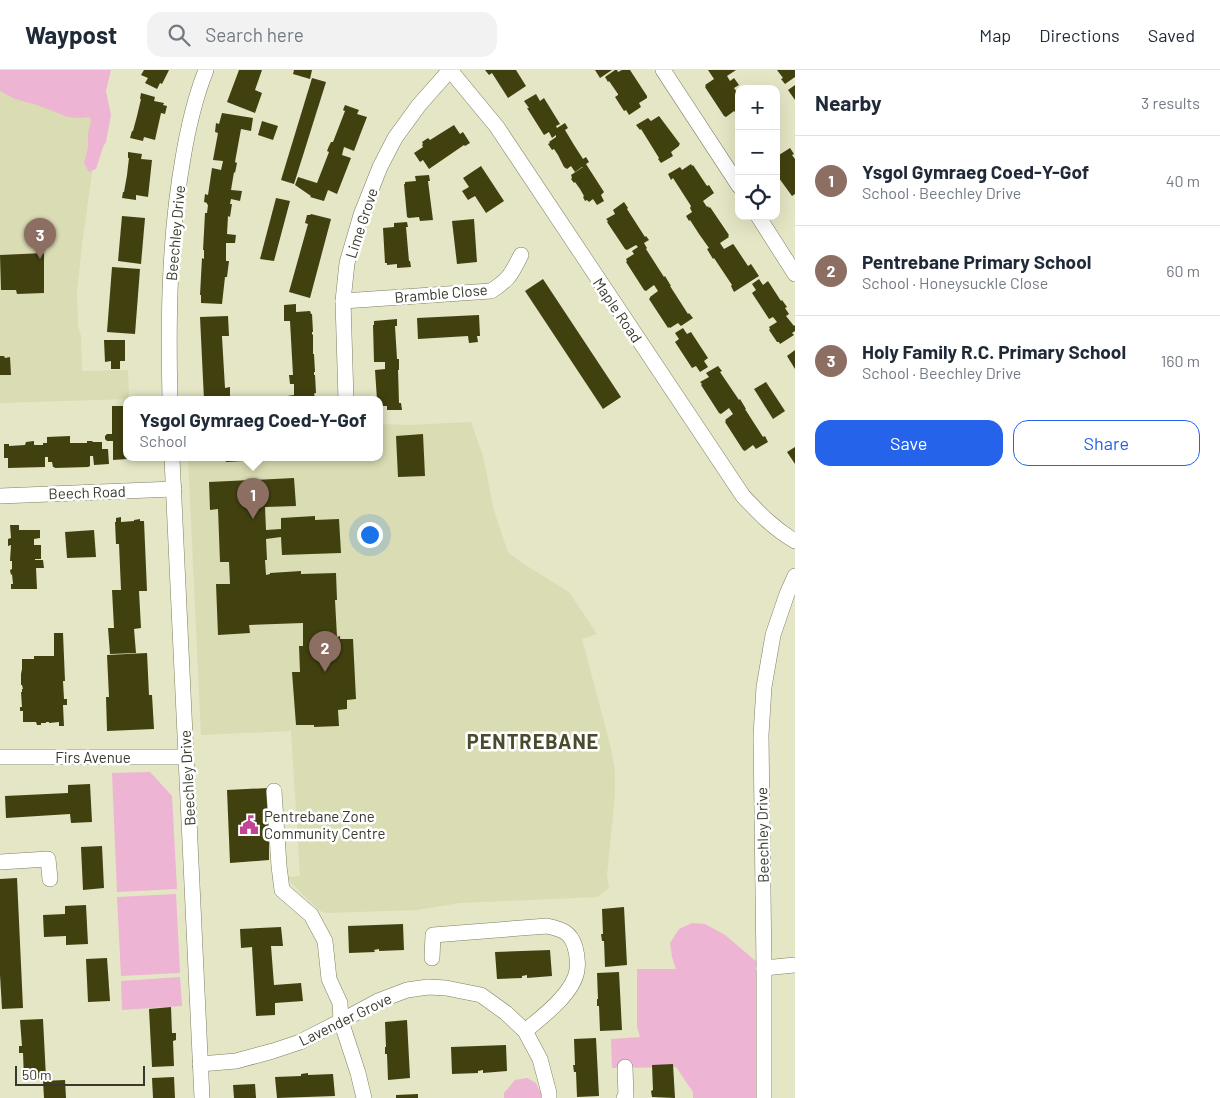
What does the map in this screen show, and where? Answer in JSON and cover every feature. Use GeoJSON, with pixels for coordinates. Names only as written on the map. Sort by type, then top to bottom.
{"type":"FeatureCollection","features":[{"type":"Feature","properties":{"kind":"street","name":"Beechley Drive"},"geometry":{"type":"LineString","coordinates":[[170,396],[169,318],[175,210],[191,116],[206,70]]}},
{"type":"Feature","properties":{"kind":"street","name":"Lime Grove"},"geometry":{"type":"LineString","coordinates":[[346,396],[343,301],[347,262],[361,215],[380,167],[395,138],[419,105],[450,70]]}},
{"type":"Feature","properties":{"kind":"street","name":"Maple Road"},"geometry":{"type":"LineString","coordinates":[[450,70],[496,127],[743,496],[766,521],[795,541]]}},
{"type":"Feature","properties":{"kind":"street"},"geometry":{"type":"LineString","coordinates":[[664,70],[735,180]]}},
{"type":"Feature","properties":{"kind":"street"},"geometry":{"type":"LineString","coordinates":[[761,220],[795,274]]}},
{"type":"Feature","properties":{"kind":"street","name":"Bramble Close"},"geometry":{"type":"LineString","coordinates":[[343,301],[491,290],[504,284],[512,274],[521,255]]}},
{"type":"Feature","properties":{"kind":"street","name":"Beechley Drive"},"geometry":{"type":"LineString","coordinates":[[172,461],[202,1098]]}},
{"type":"Feature","properties":{"kind":"street","name":"Beech Road"},"geometry":{"type":"LineString","coordinates":[[0,496],[174,489]]}},
{"type":"Feature","properties":{"kind":"street","name":"Beechley Drive"},"geometry":{"type":"LineString","coordinates":[[764,1098],[761,735],[764,687],[773,635],[795,576]]}},
{"type":"Feature","properties":{"kind":"street","name":"Firs Avenue"},"geometry":{"type":"LineString","coordinates":[[0,757],[186,757]]}},
{"type":"Feature","properties":{"kind":"street"},"geometry":{"type":"LineString","coordinates":[[274,790],[282,890],[311,916],[325,941],[328,979],[340,1003],[341,1021],[364,1098]]}},
{"type":"Feature","properties":{"kind":"street"},"geometry":{"type":"LineString","coordinates":[[0,862],[48,858],[50,879]]}},
{"type":"Feature","properties":{"kind":"street"},"geometry":{"type":"LineString","coordinates":[[432,958],[433,936],[547,926],[562,929],[573,939],[577,955],[577,971],[570,989],[550,1010],[525,1031]]}},
{"type":"Feature","properties":{"kind":"street"},"geometry":{"type":"LineString","coordinates":[[764,968],[795,965]]}},
{"type":"Feature","properties":{"kind":"street","name":"Lavender Grove"},"geometry":{"type":"LineString","coordinates":[[200,1064],[236,1061],[274,1052],[300,1042],[378,1001],[407,990],[428,986],[481,995],[506,1013],[525,1031],[540,1059],[550,1098]]}},
{"type":"Feature","properties":{"kind":"street"},"geometry":{"type":"LineString","coordinates":[[624,1098],[626,1097],[625,1067]]}},
{"type":"Feature","properties":{"kind":"shaded area"},"geometry":{"type":"Polygon","coordinates":[[[0,70],[111,70],[106,91],[111,115],[106,142],[96,169],[89,172],[84,163],[88,147],[90,117],[68,117],[15,99],[0,91],[0,70]]]}},
{"type":"Feature","properties":{"kind":"shaded area"},"geometry":{"type":"Polygon","coordinates":[[[0,84],[101,109],[77,289],[82,371],[128,370],[129,396],[123,396],[123,399],[0,403],[0,84]]]}},
{"type":"Feature","properties":{"kind":"shaded area"},"geometry":{"type":"Polygon","coordinates":[[[471,422],[483,456],[494,511],[508,552],[522,563],[569,592],[597,634],[582,639],[611,748],[615,772],[615,795],[607,875],[609,888],[597,897],[460,903],[417,910],[327,913],[320,911],[288,878],[300,876],[291,731],[201,735],[188,461],[383,461],[383,424],[471,422]]]}},
{"type":"Feature","properties":{"kind":"shaded area"},"geometry":{"type":"Polygon","coordinates":[[[150,772],[172,796],[177,889],[117,892],[112,773],[150,772]]]}},
{"type":"Feature","properties":{"kind":"shaded area"},"geometry":{"type":"Polygon","coordinates":[[[176,894],[180,973],[121,976],[117,897],[176,894]]]}},
{"type":"Feature","properties":{"kind":"shaded area"},"geometry":{"type":"Polygon","coordinates":[[[692,923],[705,924],[725,935],[764,968],[764,1098],[693,1098],[693,1092],[676,1067],[612,1068],[611,1039],[640,1037],[637,1027],[637,969],[676,969],[670,943],[679,929],[692,923]]]}},
{"type":"Feature","properties":{"kind":"shaded area"},"geometry":{"type":"Polygon","coordinates":[[[180,977],[182,1006],[122,1010],[121,981],[180,977]]]}},
{"type":"Feature","properties":{"kind":"shaded area"},"geometry":{"type":"Polygon","coordinates":[[[527,1078],[536,1083],[543,1098],[504,1098],[504,1093],[515,1080],[527,1078]]]}},
{"type":"Feature","properties":{"kind":"building"},"geometry":{"type":"Polygon","coordinates":[[[144,70],[169,70],[162,84],[160,83],[157,89],[145,83],[148,78],[141,75],[144,70]]]}},
{"type":"Feature","properties":{"kind":"building"},"geometry":{"type":"Polygon","coordinates":[[[239,70],[262,70],[255,90],[262,93],[255,113],[227,102],[239,70]]]}},
{"type":"Feature","properties":{"kind":"building"},"geometry":{"type":"Polygon","coordinates":[[[294,70],[312,70],[310,79],[293,74],[294,70]]]}},
{"type":"Feature","properties":{"kind":"building"},"geometry":{"type":"Polygon","coordinates":[[[485,70],[516,70],[526,86],[508,98],[492,73],[489,75],[485,70]]]}},
{"type":"Feature","properties":{"kind":"building"},"geometry":{"type":"Polygon","coordinates":[[[595,70],[612,70],[600,78],[595,70]]]}},
{"type":"Feature","properties":{"kind":"building"},"geometry":{"type":"Polygon","coordinates":[[[615,70],[618,72],[630,70],[647,96],[647,98],[639,103],[641,107],[629,115],[615,97],[618,94],[605,77],[615,70]]]}},
{"type":"Feature","properties":{"kind":"building"},"geometry":{"type":"Polygon","coordinates":[[[708,70],[736,70],[727,76],[730,81],[734,78],[739,85],[735,85],[734,88],[735,112],[734,111],[726,117],[705,87],[714,79],[708,70]]]}},
{"type":"Feature","properties":{"kind":"building"},"geometry":{"type":"Polygon","coordinates":[[[777,70],[795,70],[795,77],[785,84],[777,70]]]}},
{"type":"Feature","properties":{"kind":"building"},"geometry":{"type":"Polygon","coordinates":[[[312,78],[326,82],[294,184],[281,180],[312,78]]]}},
{"type":"Feature","properties":{"kind":"building"},"geometry":{"type":"Polygon","coordinates":[[[795,85],[795,100],[788,90],[795,85]]]}},
{"type":"Feature","properties":{"kind":"building"},"geometry":{"type":"Polygon","coordinates":[[[141,93],[155,97],[154,101],[164,103],[163,105],[167,106],[165,114],[161,113],[155,140],[144,137],[143,141],[130,138],[137,116],[141,93]]]}},
{"type":"Feature","properties":{"kind":"building"},"geometry":{"type":"Polygon","coordinates":[[[536,94],[540,101],[544,98],[560,124],[556,126],[557,128],[565,123],[568,128],[565,130],[583,159],[586,157],[589,162],[586,164],[604,192],[601,195],[604,201],[597,205],[593,199],[589,202],[585,201],[580,189],[571,179],[571,175],[583,167],[575,172],[571,166],[567,169],[554,149],[552,150],[548,144],[556,135],[552,138],[549,132],[544,135],[524,101],[536,94]]]}},
{"type":"Feature","properties":{"kind":"building"},"geometry":{"type":"Polygon","coordinates":[[[345,105],[359,110],[357,114],[367,117],[354,151],[344,147],[342,155],[351,158],[337,194],[328,190],[324,201],[310,197],[295,185],[298,177],[317,183],[329,152],[327,151],[331,142],[333,142],[345,111],[343,110],[345,105]]]}},
{"type":"Feature","properties":{"kind":"building"},"geometry":{"type":"Polygon","coordinates":[[[222,113],[253,118],[251,131],[241,129],[235,162],[237,163],[231,190],[242,191],[240,201],[231,199],[230,204],[232,204],[230,217],[228,216],[227,234],[236,235],[235,243],[226,243],[226,261],[229,261],[222,304],[201,303],[205,213],[207,213],[208,205],[204,202],[205,194],[208,195],[212,168],[221,170],[223,161],[213,160],[218,133],[215,132],[216,123],[219,124],[222,113]]]}},
{"type":"Feature","properties":{"kind":"building"},"geometry":{"type":"Polygon","coordinates":[[[659,116],[680,144],[671,152],[673,156],[661,163],[641,129],[636,125],[648,118],[651,121],[659,116]]]}},
{"type":"Feature","properties":{"kind":"building"},"geometry":{"type":"Polygon","coordinates":[[[262,121],[278,126],[273,140],[258,135],[262,121]]]}},
{"type":"Feature","properties":{"kind":"building"},"geometry":{"type":"Polygon","coordinates":[[[454,125],[460,134],[463,132],[470,143],[464,145],[429,169],[423,160],[420,162],[414,153],[423,147],[422,142],[428,138],[430,140],[454,125]]]}},
{"type":"Feature","properties":{"kind":"building"},"geometry":{"type":"Polygon","coordinates":[[[790,148],[794,154],[792,155],[795,159],[795,194],[792,196],[780,180],[780,154],[790,148]]]}},
{"type":"Feature","properties":{"kind":"building"},"geometry":{"type":"Polygon","coordinates":[[[128,152],[142,154],[141,159],[152,160],[148,197],[136,195],[136,200],[122,198],[127,175],[128,152]]]}},
{"type":"Feature","properties":{"kind":"building"},"geometry":{"type":"Polygon","coordinates":[[[691,164],[714,193],[703,201],[707,207],[710,207],[729,235],[720,243],[724,249],[733,244],[748,266],[751,264],[759,276],[734,292],[732,285],[707,249],[709,248],[686,216],[692,212],[691,206],[673,178],[671,180],[668,174],[680,167],[682,170],[691,164]]]}},
{"type":"Feature","properties":{"kind":"building"},"geometry":{"type":"Polygon","coordinates":[[[481,166],[504,201],[486,213],[475,196],[468,200],[462,191],[469,187],[463,178],[481,166]]]}},
{"type":"Feature","properties":{"kind":"building"},"geometry":{"type":"Polygon","coordinates":[[[429,175],[430,181],[428,181],[433,220],[420,221],[419,217],[409,218],[407,217],[404,184],[405,182],[416,181],[415,176],[429,175]]]}},
{"type":"Feature","properties":{"kind":"building"},"geometry":{"type":"Polygon","coordinates":[[[276,198],[290,201],[274,261],[260,259],[276,198]]]}},
{"type":"Feature","properties":{"kind":"building"},"geometry":{"type":"Polygon","coordinates":[[[624,202],[645,237],[649,240],[644,243],[646,249],[688,314],[693,318],[681,326],[678,323],[668,328],[649,299],[658,291],[654,285],[646,291],[644,290],[626,262],[626,259],[634,254],[632,251],[638,247],[636,245],[627,250],[625,249],[607,222],[606,219],[615,214],[613,210],[624,202]]]}},
{"type":"Feature","properties":{"kind":"building"},"geometry":{"type":"Polygon","coordinates":[[[311,214],[331,219],[310,298],[289,292],[308,224],[305,223],[307,215],[311,214]]]}},
{"type":"Feature","properties":{"kind":"building"},"geometry":{"type":"Polygon","coordinates":[[[122,216],[145,218],[141,264],[118,261],[122,216]]]}},
{"type":"Feature","properties":{"kind":"building"},"geometry":{"type":"Polygon","coordinates":[[[474,219],[477,262],[457,264],[452,221],[474,219]]]}},
{"type":"Feature","properties":{"kind":"building"},"geometry":{"type":"Polygon","coordinates":[[[407,222],[411,267],[397,268],[397,264],[387,265],[385,263],[383,228],[394,227],[394,223],[407,222]]]}},
{"type":"Feature","properties":{"kind":"building"},"geometry":{"type":"Polygon","coordinates":[[[44,253],[44,293],[17,294],[16,290],[1,290],[0,255],[44,253]]]}},
{"type":"Feature","properties":{"kind":"building"},"geometry":{"type":"Polygon","coordinates":[[[112,267],[140,269],[135,334],[107,332],[112,267]]]}},
{"type":"Feature","properties":{"kind":"building"},"geometry":{"type":"Polygon","coordinates":[[[543,279],[621,397],[603,409],[525,291],[543,279]]]}},
{"type":"Feature","properties":{"kind":"building"},"geometry":{"type":"Polygon","coordinates":[[[759,279],[763,285],[768,281],[787,307],[785,308],[789,314],[786,316],[795,325],[795,331],[792,333],[794,335],[780,344],[769,330],[769,327],[777,322],[773,317],[769,319],[752,293],[756,290],[752,284],[759,279]]]}},
{"type":"Feature","properties":{"kind":"building"},"geometry":{"type":"Polygon","coordinates":[[[296,304],[296,312],[310,311],[312,314],[315,396],[287,396],[294,395],[294,384],[290,384],[289,375],[293,375],[290,321],[284,321],[284,305],[296,304]]]}},
{"type":"Feature","properties":{"kind":"building"},"geometry":{"type":"Polygon","coordinates":[[[479,315],[480,336],[477,336],[478,342],[469,343],[468,336],[418,339],[417,318],[479,315]]]}},
{"type":"Feature","properties":{"kind":"building"},"geometry":{"type":"Polygon","coordinates":[[[228,316],[229,336],[222,337],[225,388],[230,387],[230,396],[204,396],[200,317],[228,316]]]}},
{"type":"Feature","properties":{"kind":"building"},"geometry":{"type":"Polygon","coordinates":[[[397,319],[397,326],[395,326],[397,359],[399,359],[399,403],[401,403],[402,410],[387,410],[387,406],[383,406],[383,396],[377,396],[375,370],[385,369],[385,362],[374,362],[374,321],[397,319]]]}},
{"type":"Feature","properties":{"kind":"building"},"geometry":{"type":"Polygon","coordinates":[[[683,328],[687,334],[691,332],[708,358],[704,361],[708,367],[700,372],[696,366],[692,368],[675,342],[679,339],[675,333],[683,328]]]}},
{"type":"Feature","properties":{"kind":"building"},"geometry":{"type":"Polygon","coordinates":[[[104,340],[125,340],[125,361],[120,361],[120,369],[111,369],[111,361],[105,362],[104,340]]]}},
{"type":"Feature","properties":{"kind":"building"},"geometry":{"type":"Polygon","coordinates":[[[795,350],[795,369],[787,356],[795,350]]]}},
{"type":"Feature","properties":{"kind":"building"},"geometry":{"type":"Polygon","coordinates":[[[0,356],[10,357],[11,375],[0,375],[0,356]]]}},
{"type":"Feature","properties":{"kind":"building"},"geometry":{"type":"Polygon","coordinates":[[[718,366],[722,371],[720,372],[768,442],[756,449],[753,445],[745,451],[743,450],[725,422],[733,414],[729,408],[721,414],[719,413],[701,385],[700,382],[709,377],[706,373],[718,366]]]}},
{"type":"Feature","properties":{"kind":"building"},"geometry":{"type":"Polygon","coordinates":[[[766,382],[785,411],[773,419],[754,389],[766,382]]]}},
{"type":"Feature","properties":{"kind":"building"},"geometry":{"type":"Polygon","coordinates":[[[112,406],[123,406],[123,459],[113,460],[113,441],[105,439],[107,434],[112,434],[112,406]]]}},
{"type":"Feature","properties":{"kind":"building"},"geometry":{"type":"Polygon","coordinates":[[[423,434],[425,476],[398,477],[396,436],[423,434]]]}},
{"type":"Feature","properties":{"kind":"building"},"geometry":{"type":"Polygon","coordinates":[[[70,436],[70,443],[102,442],[102,449],[108,449],[109,464],[94,465],[93,456],[90,456],[90,466],[88,467],[55,468],[52,462],[48,462],[48,457],[45,457],[45,467],[8,468],[8,458],[4,458],[4,444],[9,444],[9,446],[25,445],[26,442],[34,441],[34,445],[43,445],[43,443],[47,443],[47,437],[70,436]]]}},
{"type":"Feature","properties":{"kind":"building"},"geometry":{"type":"Polygon","coordinates":[[[795,447],[795,464],[787,452],[795,447]]]}},
{"type":"Feature","properties":{"kind":"building"},"geometry":{"type":"Polygon","coordinates":[[[294,478],[296,506],[265,507],[266,530],[281,529],[281,518],[315,516],[315,520],[339,519],[341,553],[282,555],[281,537],[266,539],[266,575],[270,573],[301,571],[301,574],[336,573],[337,637],[340,636],[340,639],[353,639],[356,699],[347,700],[347,709],[338,710],[339,726],[314,727],[314,725],[296,725],[292,672],[300,672],[299,646],[303,646],[303,623],[249,625],[250,633],[218,635],[216,584],[230,584],[229,562],[220,562],[218,509],[210,510],[209,482],[294,478]]]}},
{"type":"Feature","properties":{"kind":"building"},"geometry":{"type":"Polygon","coordinates":[[[121,517],[121,522],[140,519],[140,521],[144,521],[147,591],[139,591],[141,628],[134,629],[136,653],[110,654],[108,628],[114,628],[112,590],[121,590],[119,544],[116,544],[115,522],[116,518],[121,517]]]}},
{"type":"Feature","properties":{"kind":"building"},"geometry":{"type":"Polygon","coordinates":[[[10,525],[19,525],[19,530],[40,530],[40,538],[34,539],[34,545],[41,545],[41,559],[35,560],[43,560],[44,568],[36,568],[37,589],[11,589],[11,584],[13,584],[10,570],[12,569],[12,561],[10,561],[11,545],[8,546],[8,539],[11,538],[10,525]]]}},
{"type":"Feature","properties":{"kind":"building"},"geometry":{"type":"Polygon","coordinates":[[[94,530],[96,557],[67,558],[65,532],[94,530]]]}},
{"type":"Feature","properties":{"kind":"building"},"geometry":{"type":"Polygon","coordinates":[[[54,633],[63,633],[64,699],[67,699],[67,705],[63,705],[64,726],[59,726],[59,722],[46,722],[37,725],[36,722],[23,722],[23,711],[20,711],[20,707],[22,707],[21,692],[23,689],[21,685],[22,659],[34,659],[34,656],[54,656],[54,633]]]}},
{"type":"Feature","properties":{"kind":"building"},"geometry":{"type":"Polygon","coordinates":[[[147,653],[149,695],[152,695],[154,729],[107,731],[106,697],[109,697],[107,655],[147,653]]]}},
{"type":"Feature","properties":{"kind":"building"},"geometry":{"type":"Polygon","coordinates":[[[90,784],[92,822],[71,823],[70,814],[6,818],[5,796],[68,793],[68,785],[90,784]]]}},
{"type":"Feature","properties":{"kind":"building","name":"Pentrebane Zone Community Centre"},"geometry":{"type":"Polygon","coordinates":[[[269,788],[269,860],[230,863],[227,790],[269,788]]]}},
{"type":"Feature","properties":{"kind":"building"},"geometry":{"type":"Polygon","coordinates":[[[102,846],[104,888],[83,890],[81,847],[102,846]]]}},
{"type":"Feature","properties":{"kind":"building"},"geometry":{"type":"Polygon","coordinates":[[[17,878],[23,1008],[2,1009],[0,879],[17,878]]]}},
{"type":"Feature","properties":{"kind":"building"},"geometry":{"type":"Polygon","coordinates":[[[86,905],[88,944],[66,945],[66,936],[44,937],[43,915],[65,914],[65,906],[86,905]]]}},
{"type":"Feature","properties":{"kind":"building"},"geometry":{"type":"Polygon","coordinates":[[[624,907],[627,965],[605,967],[604,941],[602,941],[601,934],[603,934],[602,909],[624,907]]]}},
{"type":"Feature","properties":{"kind":"building"},"geometry":{"type":"Polygon","coordinates":[[[403,924],[404,950],[379,951],[379,949],[374,950],[375,952],[349,953],[348,926],[403,924]]]}},
{"type":"Feature","properties":{"kind":"building"},"geometry":{"type":"Polygon","coordinates":[[[281,927],[283,946],[271,946],[274,985],[301,983],[303,1001],[275,1003],[275,1015],[256,1016],[252,947],[241,948],[240,929],[281,927]]]}},
{"type":"Feature","properties":{"kind":"building"},"geometry":{"type":"Polygon","coordinates":[[[550,950],[552,976],[527,978],[527,975],[522,976],[522,978],[497,979],[495,952],[550,950]]]}},
{"type":"Feature","properties":{"kind":"building"},"geometry":{"type":"Polygon","coordinates":[[[107,958],[110,1001],[88,1002],[86,959],[107,958]]]}},
{"type":"Feature","properties":{"kind":"building"},"geometry":{"type":"Polygon","coordinates":[[[619,972],[622,1030],[600,1031],[599,1006],[597,1006],[597,973],[619,972]]]}},
{"type":"Feature","properties":{"kind":"building"},"geometry":{"type":"Polygon","coordinates":[[[171,1007],[172,1033],[176,1033],[176,1040],[173,1041],[174,1066],[152,1067],[149,1009],[171,1007]]]}},
{"type":"Feature","properties":{"kind":"building"},"geometry":{"type":"Polygon","coordinates":[[[43,1019],[46,1078],[24,1079],[23,1053],[19,1053],[19,1046],[22,1046],[20,1020],[43,1019]]]}},
{"type":"Feature","properties":{"kind":"building"},"geometry":{"type":"Polygon","coordinates":[[[407,1020],[410,1078],[388,1080],[387,1054],[385,1054],[385,1022],[407,1020]]]}},
{"type":"Feature","properties":{"kind":"building"},"geometry":{"type":"Polygon","coordinates":[[[596,1038],[599,1096],[577,1097],[576,1072],[574,1072],[573,1065],[575,1065],[574,1039],[596,1038]]]}},
{"type":"Feature","properties":{"kind":"building"},"geometry":{"type":"Polygon","coordinates":[[[506,1045],[507,1071],[483,1073],[483,1070],[478,1071],[478,1073],[452,1074],[451,1047],[506,1045]]]}},
{"type":"Feature","properties":{"kind":"building"},"geometry":{"type":"Polygon","coordinates":[[[673,1064],[675,1098],[652,1097],[652,1065],[673,1064]]]}},
{"type":"Feature","properties":{"kind":"building"},"geometry":{"type":"Polygon","coordinates":[[[308,1073],[308,1075],[333,1074],[335,1096],[277,1098],[275,1077],[301,1076],[301,1074],[308,1073]]]}},
{"type":"Feature","properties":{"kind":"building"},"geometry":{"type":"Polygon","coordinates":[[[174,1077],[175,1098],[153,1098],[152,1078],[174,1077]]]}},
{"type":"Feature","properties":{"kind":"building"},"geometry":{"type":"Polygon","coordinates":[[[65,1080],[66,1098],[44,1098],[43,1081],[65,1080]]]}},
{"type":"Feature","properties":{"kind":"building"},"geometry":{"type":"Polygon","coordinates":[[[255,1084],[256,1098],[234,1098],[233,1085],[255,1084]]]}},
{"type":"Feature","properties":{"kind":"building"},"geometry":{"type":"Polygon","coordinates":[[[418,1094],[418,1098],[396,1098],[396,1095],[418,1094]]]}},
{"type":"Feature","properties":{"kind":"place","name":"Holy Family R.C. Primary School"},"geometry":{"type":"Point","coordinates":[40,259]}},
{"type":"Feature","properties":{"kind":"place","name":"Ysgol Gymraeg Coed-Y-Gof"},"geometry":{"type":"Point","coordinates":[253,519]}},
{"type":"Feature","properties":{"kind":"place","name":"Pentrebane Primary School"},"geometry":{"type":"Point","coordinates":[325,672]}},
{"type":"Feature","properties":{"kind":"place","name":"Pentrebane Zone Community Centre"},"geometry":{"type":"Point","coordinates":[249,825]}},
{"type":"Feature","properties":{"kind":"district","name":"PENTREBANE"},"geometry":{"type":"Point","coordinates":[533,741]}}]}
